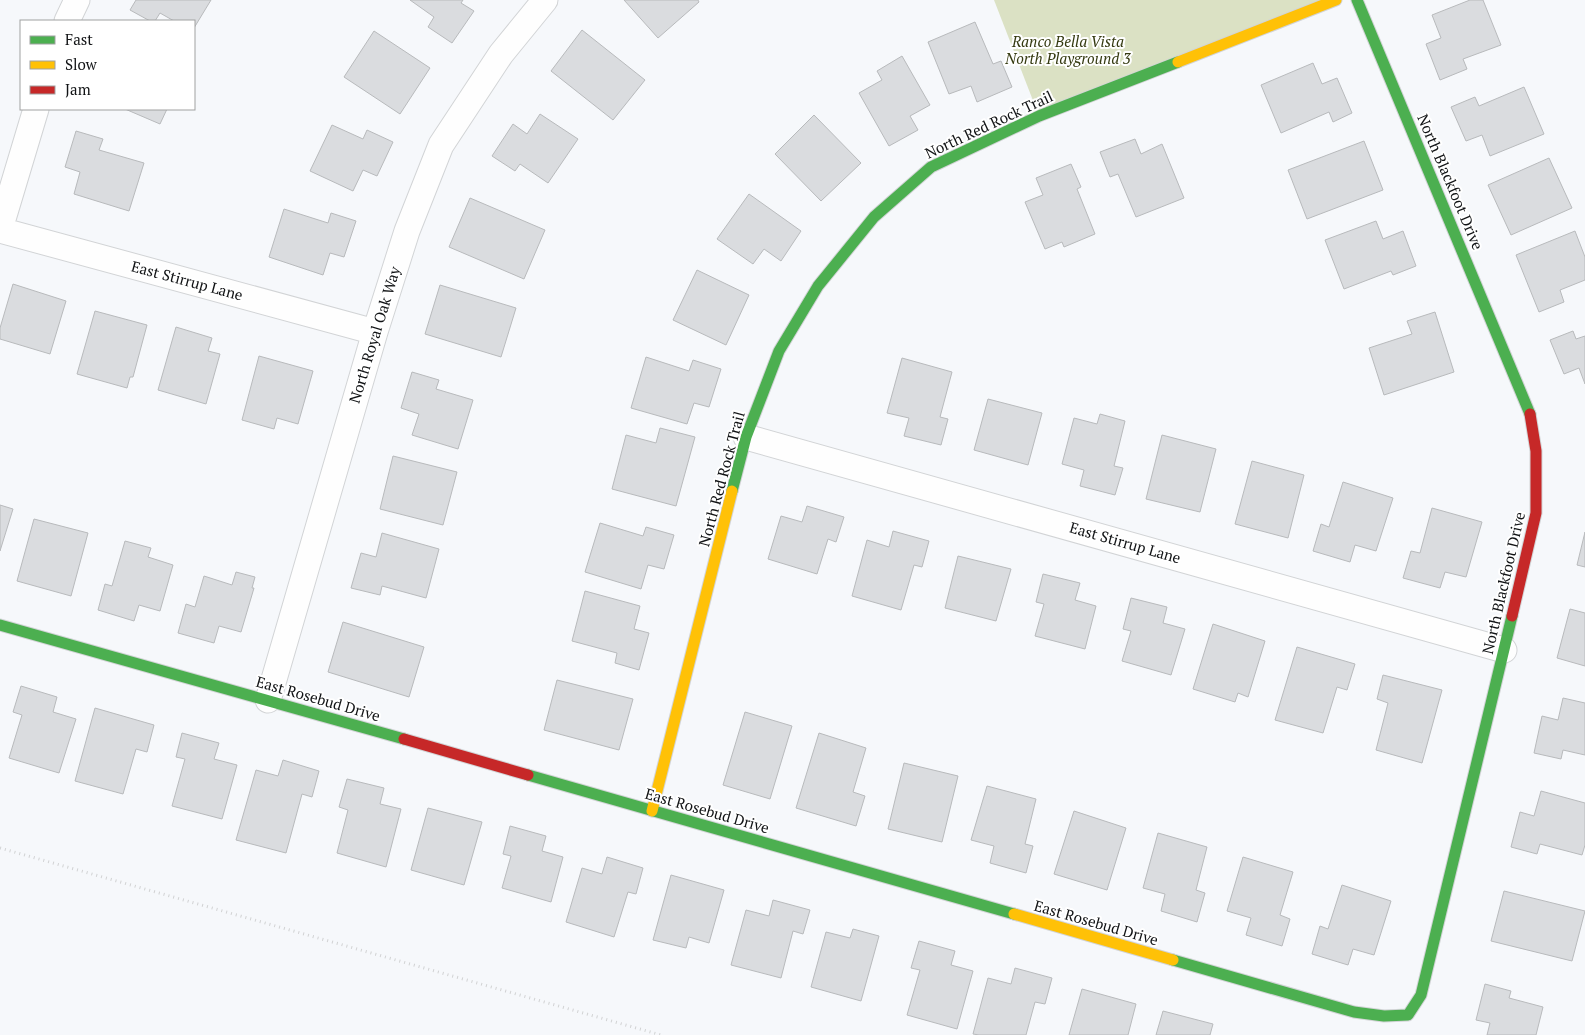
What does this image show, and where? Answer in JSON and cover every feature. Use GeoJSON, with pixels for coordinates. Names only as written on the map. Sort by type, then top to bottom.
{"type":"FeatureCollection","features":[{"type":"Feature","properties":{"kind":"street"},"geometry":{"type":"LineString","coordinates":[[67,20],[77,0]]}},
{"type":"Feature","properties":{"kind":"street","name":"North Royal Oak Way"},"geometry":{"type":"LineString","coordinates":[[268,700],[375,332],[407,231],[441,146],[501,54],[545,0]]}},
{"type":"Feature","properties":{"kind":"street","name":"North Red Rock Trail"},"geometry":{"type":"LineString","coordinates":[[652,811],[746,437],[779,351],[818,286],[874,217],[932,167],[1039,116],[1336,0]]}},
{"type":"Feature","properties":{"kind":"street","name":"North Blackfoot Drive"},"geometry":{"type":"LineString","coordinates":[[1356,0],[1531,415],[1536,451],[1536,513],[1421,995],[1408,1015]]}},
{"type":"Feature","properties":{"kind":"street"},"geometry":{"type":"LineString","coordinates":[[0,229],[36,110]]}},
{"type":"Feature","properties":{"kind":"street","name":"East Stirrup Lane"},"geometry":{"type":"LineString","coordinates":[[0,229],[375,332]]}},
{"type":"Feature","properties":{"kind":"street","name":"East Stirrup Lane"},"geometry":{"type":"LineString","coordinates":[[746,437],[1504,650]]}},
{"type":"Feature","properties":{"kind":"street","name":"East Rosebud Drive"},"geometry":{"type":"LineString","coordinates":[[0,625],[268,700],[1354,1012],[1384,1016],[1408,1015]]}},
{"type":"Feature","properties":{"kind":"path"},"geometry":{"type":"LineString","coordinates":[[0,848],[660,1035]]}},
{"type":"Feature","properties":{"kind":"green space","name":"Ranco Bella Vista North Playground 3"},"geometry":{"type":"Polygon","coordinates":[[[994,0],[1336,0],[1039,116],[994,0]]]}},
{"type":"Feature","properties":{"kind":"building"},"geometry":{"type":"Polygon","coordinates":[[[136,0],[211,0],[195,26],[195,20],[172,20],[160,13],[156,20],[148,20],[130,10],[136,0]]]}},
{"type":"Feature","properties":{"kind":"building"},"geometry":{"type":"Polygon","coordinates":[[[410,0],[463,0],[461,3],[474,11],[452,43],[428,27],[434,17],[410,0]]]}},
{"type":"Feature","properties":{"kind":"building"},"geometry":{"type":"Polygon","coordinates":[[[624,0],[698,0],[699,2],[658,38],[624,0]]]}},
{"type":"Feature","properties":{"kind":"building"},"geometry":{"type":"Polygon","coordinates":[[[1470,0],[1483,0],[1501,45],[1463,59],[1467,69],[1440,80],[1426,44],[1441,38],[1432,15],[1470,0]]]}},
{"type":"Feature","properties":{"kind":"building"},"geometry":{"type":"Polygon","coordinates":[[[975,22],[993,64],[1001,61],[1012,87],[977,102],[971,86],[949,94],[928,42],[975,22]]]}},
{"type":"Feature","properties":{"kind":"building"},"geometry":{"type":"Polygon","coordinates":[[[582,30],[645,80],[613,120],[551,71],[582,30]]]}},
{"type":"Feature","properties":{"kind":"building"},"geometry":{"type":"Polygon","coordinates":[[[374,31],[430,68],[400,114],[344,77],[374,31]]]}},
{"type":"Feature","properties":{"kind":"building"},"geometry":{"type":"Polygon","coordinates":[[[902,56],[930,105],[910,116],[918,130],[889,146],[859,93],[882,80],[877,71],[902,56]]]}},
{"type":"Feature","properties":{"kind":"building"},"geometry":{"type":"Polygon","coordinates":[[[1313,63],[1322,84],[1337,78],[1352,113],[1333,122],[1329,112],[1281,133],[1261,85],[1313,63]]]}},
{"type":"Feature","properties":{"kind":"building"},"geometry":{"type":"Polygon","coordinates":[[[1524,87],[1544,134],[1490,156],[1482,135],[1466,141],[1451,107],[1475,97],[1479,106],[1524,87]]]}},
{"type":"Feature","properties":{"kind":"building"},"geometry":{"type":"Polygon","coordinates":[[[127,110],[167,110],[160,124],[127,110]]]}},
{"type":"Feature","properties":{"kind":"building"},"geometry":{"type":"Polygon","coordinates":[[[540,114],[578,139],[548,183],[520,164],[515,171],[492,156],[513,124],[527,134],[540,114]]]}},
{"type":"Feature","properties":{"kind":"building"},"geometry":{"type":"Polygon","coordinates":[[[814,115],[861,163],[821,201],[775,154],[814,115]]]}},
{"type":"Feature","properties":{"kind":"building"},"geometry":{"type":"Polygon","coordinates":[[[332,125],[363,139],[367,130],[393,142],[377,176],[363,170],[353,191],[310,171],[332,125]]]}},
{"type":"Feature","properties":{"kind":"building"},"geometry":{"type":"Polygon","coordinates":[[[76,131],[103,139],[99,150],[144,163],[129,211],[74,194],[80,172],[65,167],[76,131]]]}},
{"type":"Feature","properties":{"kind":"building"},"geometry":{"type":"Polygon","coordinates":[[[1135,139],[1141,154],[1162,144],[1184,198],[1136,217],[1118,174],[1110,177],[1100,152],[1135,139]]]}},
{"type":"Feature","properties":{"kind":"building"},"geometry":{"type":"Polygon","coordinates":[[[1364,141],[1383,190],[1307,219],[1288,170],[1364,141]]]}},
{"type":"Feature","properties":{"kind":"building"},"geometry":{"type":"Polygon","coordinates":[[[1549,158],[1572,208],[1511,235],[1488,185],[1549,158]]]}},
{"type":"Feature","properties":{"kind":"building"},"geometry":{"type":"Polygon","coordinates":[[[1071,164],[1081,187],[1077,189],[1095,234],[1064,247],[1062,242],[1045,249],[1025,202],[1043,195],[1036,178],[1071,164]]]}},
{"type":"Feature","properties":{"kind":"building"},"geometry":{"type":"Polygon","coordinates":[[[749,194],[801,231],[781,261],[764,249],[753,264],[717,239],[749,194]]]}},
{"type":"Feature","properties":{"kind":"building"},"geometry":{"type":"Polygon","coordinates":[[[470,198],[545,230],[524,279],[449,247],[470,198]]]}},
{"type":"Feature","properties":{"kind":"building"},"geometry":{"type":"Polygon","coordinates":[[[284,209],[328,223],[331,213],[356,221],[344,257],[330,253],[323,275],[269,257],[284,209]]]}},
{"type":"Feature","properties":{"kind":"building"},"geometry":{"type":"Polygon","coordinates":[[[1376,221],[1383,239],[1403,231],[1416,266],[1393,275],[1391,271],[1344,289],[1325,240],[1376,221]]]}},
{"type":"Feature","properties":{"kind":"building"},"geometry":{"type":"Polygon","coordinates":[[[1575,231],[1585,257],[1585,280],[1560,290],[1564,302],[1539,312],[1516,255],[1575,231]]]}},
{"type":"Feature","properties":{"kind":"building"},"geometry":{"type":"Polygon","coordinates":[[[697,270],[749,295],[726,345],[673,320],[697,270]]]}},
{"type":"Feature","properties":{"kind":"building"},"geometry":{"type":"Polygon","coordinates":[[[13,284],[66,301],[50,354],[0,339],[0,328],[13,284]]]}},
{"type":"Feature","properties":{"kind":"building"},"geometry":{"type":"Polygon","coordinates":[[[440,285],[516,308],[501,357],[425,334],[440,285]]]}},
{"type":"Feature","properties":{"kind":"building"},"geometry":{"type":"Polygon","coordinates":[[[95,311],[147,325],[133,377],[130,377],[127,388],[77,374],[95,311]]]}},
{"type":"Feature","properties":{"kind":"building"},"geometry":{"type":"Polygon","coordinates":[[[1435,312],[1454,372],[1384,395],[1369,348],[1412,334],[1407,321],[1435,312]]]}},
{"type":"Feature","properties":{"kind":"building"},"geometry":{"type":"Polygon","coordinates":[[[176,327],[212,338],[208,351],[220,354],[206,404],[158,390],[176,327]]]}},
{"type":"Feature","properties":{"kind":"building"},"geometry":{"type":"Polygon","coordinates":[[[1573,331],[1576,339],[1585,336],[1585,384],[1579,368],[1564,374],[1550,340],[1573,331]]]}},
{"type":"Feature","properties":{"kind":"building"},"geometry":{"type":"Polygon","coordinates":[[[259,356],[313,371],[298,424],[277,418],[274,429],[242,420],[259,356]]]}},
{"type":"Feature","properties":{"kind":"building"},"geometry":{"type":"Polygon","coordinates":[[[646,357],[689,371],[693,360],[721,369],[709,407],[694,403],[687,424],[631,408],[646,357]]]}},
{"type":"Feature","properties":{"kind":"building"},"geometry":{"type":"Polygon","coordinates":[[[902,358],[952,372],[940,417],[948,419],[941,445],[904,436],[909,418],[887,413],[902,358]]]}},
{"type":"Feature","properties":{"kind":"building"},"geometry":{"type":"Polygon","coordinates":[[[412,372],[439,380],[436,389],[473,400],[458,449],[412,435],[419,414],[401,408],[412,372]]]}},
{"type":"Feature","properties":{"kind":"building"},"geometry":{"type":"Polygon","coordinates":[[[988,399],[1042,413],[1028,465],[974,450],[988,399]]]}},
{"type":"Feature","properties":{"kind":"building"},"geometry":{"type":"Polygon","coordinates":[[[1100,414],[1125,421],[1114,466],[1123,468],[1115,495],[1080,486],[1084,470],[1062,464],[1074,418],[1097,424],[1100,414]]]}},
{"type":"Feature","properties":{"kind":"building"},"geometry":{"type":"Polygon","coordinates":[[[660,428],[695,437],[676,506],[612,489],[626,435],[656,443],[660,428]]]}},
{"type":"Feature","properties":{"kind":"building"},"geometry":{"type":"Polygon","coordinates":[[[1162,435],[1216,449],[1200,512],[1146,499],[1162,435]]]}},
{"type":"Feature","properties":{"kind":"building"},"geometry":{"type":"Polygon","coordinates":[[[393,456],[457,472],[443,525],[380,509],[393,456]]]}},
{"type":"Feature","properties":{"kind":"building"},"geometry":{"type":"Polygon","coordinates":[[[1252,461],[1304,475],[1288,538],[1235,524],[1252,461]]]}},
{"type":"Feature","properties":{"kind":"building"},"geometry":{"type":"Polygon","coordinates":[[[1343,482],[1393,498],[1376,551],[1355,545],[1350,562],[1313,551],[1321,524],[1329,527],[1343,482]]]}},
{"type":"Feature","properties":{"kind":"building"},"geometry":{"type":"Polygon","coordinates":[[[0,505],[13,509],[0,551],[0,505]]]}},
{"type":"Feature","properties":{"kind":"building"},"geometry":{"type":"Polygon","coordinates":[[[807,506],[844,517],[836,542],[828,539],[817,574],[768,559],[781,516],[802,522],[807,506]]]}},
{"type":"Feature","properties":{"kind":"building"},"geometry":{"type":"Polygon","coordinates":[[[1432,508],[1482,522],[1466,577],[1445,572],[1440,588],[1403,578],[1411,551],[1420,553],[1432,508]]]}},
{"type":"Feature","properties":{"kind":"building"},"geometry":{"type":"Polygon","coordinates":[[[34,519],[88,533],[71,596],[17,581],[34,519]]]}},
{"type":"Feature","properties":{"kind":"building"},"geometry":{"type":"Polygon","coordinates":[[[600,523],[643,536],[646,527],[674,535],[664,569],[648,565],[641,589],[585,572],[600,523]]]}},
{"type":"Feature","properties":{"kind":"building"},"geometry":{"type":"Polygon","coordinates":[[[893,531],[929,541],[922,567],[914,565],[901,610],[852,596],[867,540],[889,547],[893,531]]]}},
{"type":"Feature","properties":{"kind":"building"},"geometry":{"type":"Polygon","coordinates":[[[1585,532],[1585,567],[1577,565],[1585,532]]]}},
{"type":"Feature","properties":{"kind":"building"},"geometry":{"type":"Polygon","coordinates":[[[382,533],[439,549],[426,598],[382,586],[380,595],[351,588],[361,553],[376,557],[382,533]]]}},
{"type":"Feature","properties":{"kind":"building"},"geometry":{"type":"Polygon","coordinates":[[[125,541],[151,548],[148,557],[173,565],[160,611],[139,605],[134,621],[98,610],[105,584],[112,586],[125,541]]]}},
{"type":"Feature","properties":{"kind":"building"},"geometry":{"type":"Polygon","coordinates":[[[958,556],[1011,569],[996,621],[945,608],[958,556]]]}},
{"type":"Feature","properties":{"kind":"building"},"geometry":{"type":"Polygon","coordinates":[[[236,572],[255,577],[252,588],[254,588],[241,632],[219,626],[214,643],[178,633],[186,604],[195,607],[204,576],[232,585],[236,572]]]}},
{"type":"Feature","properties":{"kind":"building"},"geometry":{"type":"Polygon","coordinates":[[[1043,574],[1080,583],[1075,600],[1096,606],[1085,649],[1035,636],[1044,604],[1036,602],[1043,574]]]}},
{"type":"Feature","properties":{"kind":"building"},"geometry":{"type":"Polygon","coordinates":[[[585,591],[640,606],[634,629],[649,633],[639,670],[615,663],[617,653],[572,641],[585,591]]]}},
{"type":"Feature","properties":{"kind":"building"},"geometry":{"type":"Polygon","coordinates":[[[1131,598],[1167,607],[1163,623],[1185,629],[1171,675],[1122,661],[1131,631],[1123,629],[1131,598]]]}},
{"type":"Feature","properties":{"kind":"building"},"geometry":{"type":"Polygon","coordinates":[[[1570,609],[1585,613],[1585,666],[1557,658],[1570,609]]]}},
{"type":"Feature","properties":{"kind":"building"},"geometry":{"type":"Polygon","coordinates":[[[343,622],[424,647],[409,697],[328,672],[343,622]]]}},
{"type":"Feature","properties":{"kind":"building"},"geometry":{"type":"Polygon","coordinates":[[[1213,624],[1265,641],[1248,697],[1238,693],[1235,702],[1193,689],[1213,624]]]}},
{"type":"Feature","properties":{"kind":"building"},"geometry":{"type":"Polygon","coordinates":[[[1297,647],[1355,664],[1347,690],[1337,687],[1323,733],[1275,720],[1297,647]]]}},
{"type":"Feature","properties":{"kind":"building"},"geometry":{"type":"Polygon","coordinates":[[[1383,675],[1442,690],[1422,763],[1376,750],[1388,703],[1377,699],[1383,675]]]}},
{"type":"Feature","properties":{"kind":"building"},"geometry":{"type":"Polygon","coordinates":[[[557,680],[633,699],[619,750],[544,730],[557,680]]]}},
{"type":"Feature","properties":{"kind":"building"},"geometry":{"type":"Polygon","coordinates":[[[21,686],[57,697],[53,712],[76,719],[59,773],[9,758],[22,715],[13,712],[21,686]]]}},
{"type":"Feature","properties":{"kind":"building"},"geometry":{"type":"Polygon","coordinates":[[[1563,698],[1585,703],[1585,755],[1563,750],[1561,759],[1534,753],[1542,716],[1558,720],[1563,698]]]}},
{"type":"Feature","properties":{"kind":"building"},"geometry":{"type":"Polygon","coordinates":[[[95,708],[154,725],[147,752],[136,749],[123,794],[75,781],[95,708]]]}},
{"type":"Feature","properties":{"kind":"building"},"geometry":{"type":"Polygon","coordinates":[[[745,712],[792,726],[770,799],[723,785],[745,712]]]}},
{"type":"Feature","properties":{"kind":"building"},"geometry":{"type":"Polygon","coordinates":[[[182,733],[219,743],[214,759],[237,765],[222,819],[172,806],[185,759],[176,757],[182,733]]]}},
{"type":"Feature","properties":{"kind":"building"},"geometry":{"type":"Polygon","coordinates":[[[819,733],[866,748],[853,792],[865,796],[856,826],[796,808],[819,733]]]}},
{"type":"Feature","properties":{"kind":"building"},"geometry":{"type":"Polygon","coordinates":[[[283,760],[319,771],[312,797],[302,794],[286,853],[236,840],[256,770],[278,776],[283,760]]]}},
{"type":"Feature","properties":{"kind":"building"},"geometry":{"type":"Polygon","coordinates":[[[904,763],[958,776],[942,842],[888,829],[904,763]]]}},
{"type":"Feature","properties":{"kind":"building"},"geometry":{"type":"Polygon","coordinates":[[[347,779],[384,788],[380,804],[401,809],[386,867],[337,853],[348,810],[339,807],[347,779]]]}},
{"type":"Feature","properties":{"kind":"building"},"geometry":{"type":"Polygon","coordinates":[[[987,786],[1036,799],[1025,844],[1033,846],[1026,873],[990,863],[994,846],[971,840],[987,786]]]}},
{"type":"Feature","properties":{"kind":"building"},"geometry":{"type":"Polygon","coordinates":[[[1541,791],[1585,803],[1585,845],[1582,855],[1540,844],[1537,854],[1511,847],[1520,812],[1534,816],[1541,791]]]}},
{"type":"Feature","properties":{"kind":"building"},"geometry":{"type":"Polygon","coordinates":[[[428,808],[482,822],[464,885],[411,870],[428,808]]]}},
{"type":"Feature","properties":{"kind":"building"},"geometry":{"type":"Polygon","coordinates":[[[1074,811],[1126,828],[1107,890],[1054,874],[1074,811]]]}},
{"type":"Feature","properties":{"kind":"building"},"geometry":{"type":"Polygon","coordinates":[[[510,826],[546,836],[542,851],[563,857],[551,902],[502,888],[511,856],[503,854],[510,826]]]}},
{"type":"Feature","properties":{"kind":"building"},"geometry":{"type":"Polygon","coordinates":[[[1158,833],[1207,847],[1196,890],[1205,893],[1197,922],[1161,911],[1165,894],[1143,888],[1158,833]]]}},
{"type":"Feature","properties":{"kind":"building"},"geometry":{"type":"Polygon","coordinates":[[[607,857],[643,868],[636,894],[628,892],[614,937],[566,922],[582,868],[602,874],[607,857]]]}},
{"type":"Feature","properties":{"kind":"building"},"geometry":{"type":"Polygon","coordinates":[[[1243,857],[1293,872],[1280,915],[1290,919],[1282,946],[1246,935],[1251,918],[1227,911],[1243,857]]]}},
{"type":"Feature","properties":{"kind":"building"},"geometry":{"type":"Polygon","coordinates":[[[671,875],[724,890],[709,943],[689,937],[686,948],[653,940],[671,875]]]}},
{"type":"Feature","properties":{"kind":"building"},"geometry":{"type":"Polygon","coordinates":[[[1342,885],[1391,901],[1374,955],[1353,949],[1348,965],[1312,954],[1320,926],[1328,929],[1342,885]]]}},
{"type":"Feature","properties":{"kind":"building"},"geometry":{"type":"Polygon","coordinates":[[[1504,891],[1585,911],[1572,961],[1491,941],[1504,891]]]}},
{"type":"Feature","properties":{"kind":"building"},"geometry":{"type":"Polygon","coordinates":[[[773,900],[810,910],[803,934],[793,931],[781,978],[731,965],[746,910],[769,916],[773,900]]]}},
{"type":"Feature","properties":{"kind":"building"},"geometry":{"type":"Polygon","coordinates":[[[853,929],[879,936],[861,1001],[811,987],[826,932],[850,938],[853,929]]]}},
{"type":"Feature","properties":{"kind":"building"},"geometry":{"type":"Polygon","coordinates":[[[919,941],[955,951],[951,965],[973,971],[957,1029],[907,1015],[920,970],[911,968],[919,941]]]}},
{"type":"Feature","properties":{"kind":"building"},"geometry":{"type":"Polygon","coordinates":[[[1015,968],[1052,978],[1045,1004],[1035,1002],[1026,1035],[973,1034],[988,978],[1011,984],[1015,968]]]}},
{"type":"Feature","properties":{"kind":"building"},"geometry":{"type":"Polygon","coordinates":[[[1485,984],[1511,991],[1509,998],[1543,1007],[1536,1035],[1487,1035],[1490,1023],[1476,1020],[1485,984]]]}},
{"type":"Feature","properties":{"kind":"building"},"geometry":{"type":"Polygon","coordinates":[[[1082,989],[1136,1004],[1128,1035],[1069,1035],[1082,989]]]}},
{"type":"Feature","properties":{"kind":"building"},"geometry":{"type":"Polygon","coordinates":[[[1163,1011],[1213,1024],[1210,1035],[1156,1035],[1163,1011]]]}},
{"type":"Feature","properties":{"kind":"traffic: fast"},"geometry":{"type":"LineString","coordinates":[[1357,0],[1530,414]]}},
{"type":"Feature","properties":{"kind":"traffic: fast"},"geometry":{"type":"LineString","coordinates":[[732,491],[746,437],[779,351],[818,286],[874,217],[931,167],[1039,116],[1178,62]]}},
{"type":"Feature","properties":{"kind":"traffic: fast"},"geometry":{"type":"LineString","coordinates":[[1173,960],[1354,1012],[1384,1016],[1408,1015],[1421,995],[1512,616]]}},
{"type":"Feature","properties":{"kind":"traffic: fast"},"geometry":{"type":"LineString","coordinates":[[0,625],[404,739]]}},
{"type":"Feature","properties":{"kind":"traffic: fast"},"geometry":{"type":"LineString","coordinates":[[528,775],[1014,914]]}},
{"type":"Feature","properties":{"kind":"traffic: slow"},"geometry":{"type":"LineString","coordinates":[[1178,62],[1336,0]]}},
{"type":"Feature","properties":{"kind":"traffic: slow"},"geometry":{"type":"LineString","coordinates":[[652,811],[732,491]]}},
{"type":"Feature","properties":{"kind":"traffic: slow"},"geometry":{"type":"LineString","coordinates":[[1014,914],[1173,960]]}},
{"type":"Feature","properties":{"kind":"traffic: jam"},"geometry":{"type":"LineString","coordinates":[[1512,616],[1536,513],[1536,451],[1530,414]]}},
{"type":"Feature","properties":{"kind":"traffic: jam"},"geometry":{"type":"LineString","coordinates":[[404,739],[528,775]]}}]}
